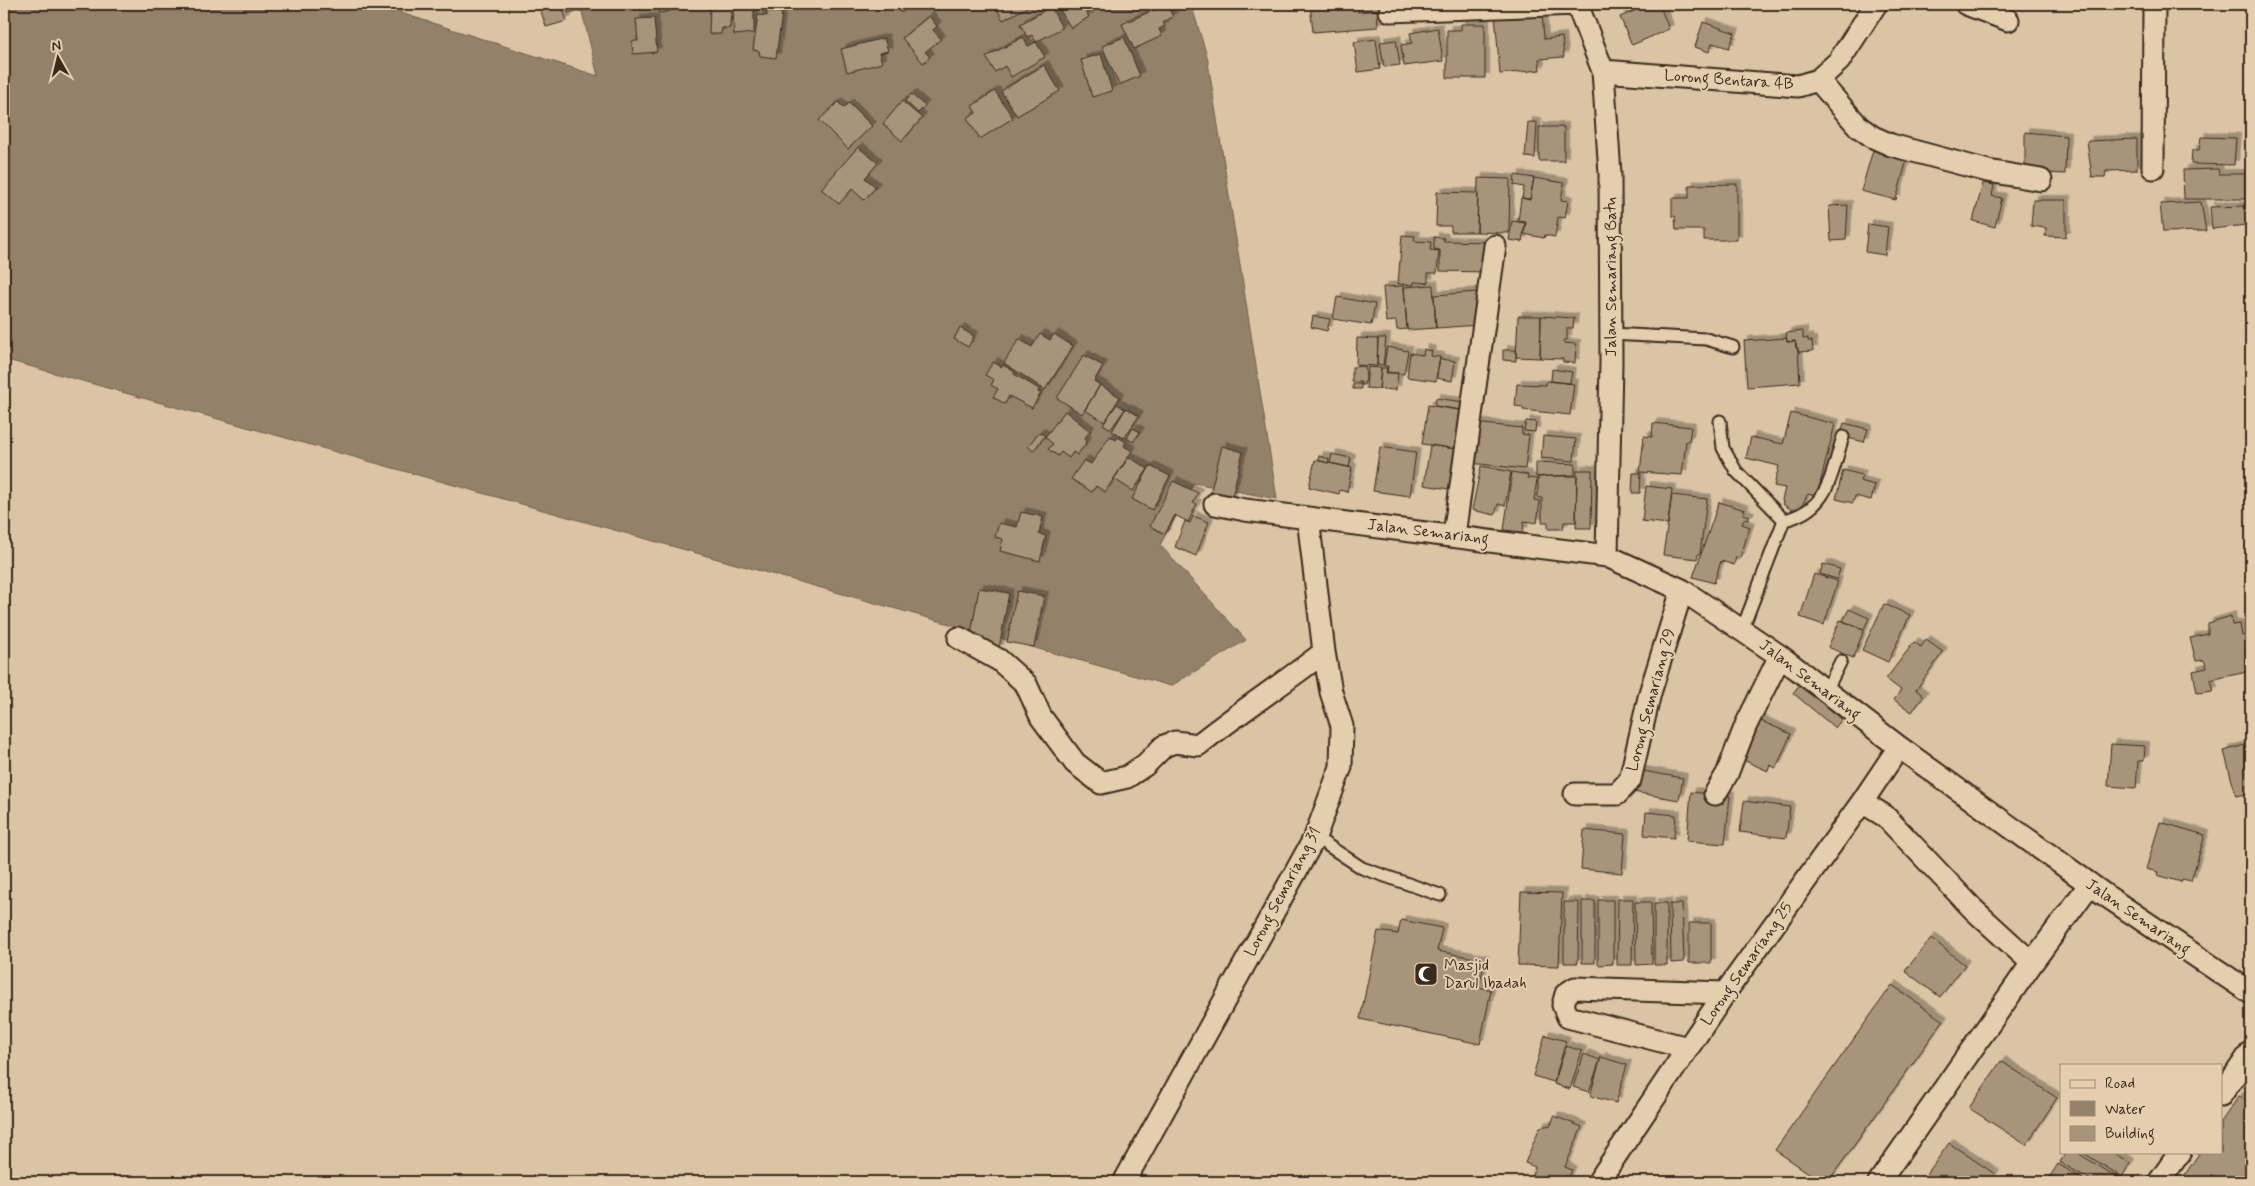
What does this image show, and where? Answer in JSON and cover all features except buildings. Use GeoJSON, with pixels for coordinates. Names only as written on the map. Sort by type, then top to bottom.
{"type":"FeatureCollection","features":[{"type":"Feature","properties":{"kind":"street"},"geometry":{"type":"LineString","coordinates":[[1390,11],[1577,4]]}},
{"type":"Feature","properties":{"kind":"street","name":"Jalan Semariang Batu"},"geometry":{"type":"LineString","coordinates":[[1577,4],[1603,71],[1610,174],[1611,334],[1607,556]]}},
{"type":"Feature","properties":{"kind":"street","name":"Lorong Bentara 4B"},"geometry":{"type":"LineString","coordinates":[[1603,71],[1798,86],[1818,80],[1839,61],[1876,4]]}},
{"type":"Feature","properties":{"kind":"street"},"geometry":{"type":"LineString","coordinates":[[1966,4],[2008,20]]}},
{"type":"Feature","properties":{"kind":"street"},"geometry":{"type":"LineString","coordinates":[[2153,168],[2154,4]]}},
{"type":"Feature","properties":{"kind":"street"},"geometry":{"type":"LineString","coordinates":[[1818,80],[1859,127],[1873,137],[1891,145],[1988,171],[2041,180]]}},
{"type":"Feature","properties":{"kind":"street"},"geometry":{"type":"LineString","coordinates":[[1454,535],[1495,246]]}},
{"type":"Feature","properties":{"kind":"street","name":"Jalan Semariang"},"geometry":{"type":"LineString","coordinates":[[1215,504],[1245,510],[1454,535],[1607,556],[1682,590],[1780,656],[1899,747],[2090,884],[2251,992]]}},
{"type":"Feature","properties":{"kind":"street","name":"Lorong Semariang 31"},"geometry":{"type":"LineString","coordinates":[[1124,1182],[1315,837],[1341,767],[1342,726],[1331,692],[1324,652],[1308,518]]}},
{"type":"Feature","properties":{"kind":"street","name":"Lorong Semariang 29"},"geometry":{"type":"LineString","coordinates":[[1575,794],[1617,794],[1630,780],[1650,693],[1682,590]]}},
{"type":"Feature","properties":{"kind":"street"},"geometry":{"type":"LineString","coordinates":[[959,638],[999,660],[1026,684],[1041,717],[1075,763],[1101,783],[1127,777],[1145,765],[1164,746],[1175,742],[1198,746],[1231,719],[1280,686],[1324,652]]}},
{"type":"Feature","properties":{"kind":"street"},"geometry":{"type":"LineString","coordinates":[[1715,794],[1727,774],[1746,725],[1780,656]]}},
{"type":"Feature","properties":{"kind":"street","name":"Lorong Semariang 25"},"geometry":{"type":"LineString","coordinates":[[1598,1182],[1725,993],[1862,802],[1899,747]]}},
{"type":"Feature","properties":{"kind":"street"},"geometry":{"type":"LineString","coordinates":[[1862,802],[1885,816],[1974,910],[2032,963]]}},
{"type":"Feature","properties":{"kind":"street"},"geometry":{"type":"LineString","coordinates":[[1879,1182],[2032,963],[2090,884]]}},
{"type":"Feature","properties":{"kind":"street"},"geometry":{"type":"LineString","coordinates":[[1688,1048],[1568,1017],[1563,1005],[1566,994],[1575,988],[1725,993]]}},
{"type":"Feature","properties":{"kind":"street"},"geometry":{"type":"LineString","coordinates":[[2222,1094],[2251,1052]]}},
{"type":"Feature","properties":{"kind":"street"},"geometry":{"type":"LineString","coordinates":[[2159,1182],[2179,1154]]}},
{"type":"Feature","properties":{"kind":"lane"},"geometry":{"type":"LineString","coordinates":[[1611,334],[1706,339],[1733,347]]}},
{"type":"Feature","properties":{"kind":"lane"},"geometry":{"type":"LineString","coordinates":[[1720,421],[1724,448],[1736,471],[1784,520]]}},
{"type":"Feature","properties":{"kind":"lane"},"geometry":{"type":"LineString","coordinates":[[1784,520],[1793,518],[1818,502],[1825,494],[1843,437]]}},
{"type":"Feature","properties":{"kind":"lane"},"geometry":{"type":"LineString","coordinates":[[1742,630],[1784,520]]}},
{"type":"Feature","properties":{"kind":"lane"},"geometry":{"type":"LineString","coordinates":[[1826,691],[1842,661]]}},
{"type":"Feature","properties":{"kind":"lane"},"geometry":{"type":"LineString","coordinates":[[1315,837],[1362,868],[1440,895]]}},
{"type":"Feature","properties":{"kind":"water"},"geometry":{"type":"Polygon","coordinates":[[[4,4],[400,4],[401,13],[598,76],[580,4],[1191,4],[1207,56],[1277,499],[1194,483],[1160,545],[1246,640],[1171,686],[4,359],[4,4]]]}},
{"type":"Feature","properties":{"kind":"place","name":"Masjid Darul Ibadah"},"geometry":{"type":"Point","coordinates":[1426,974]}}]}
